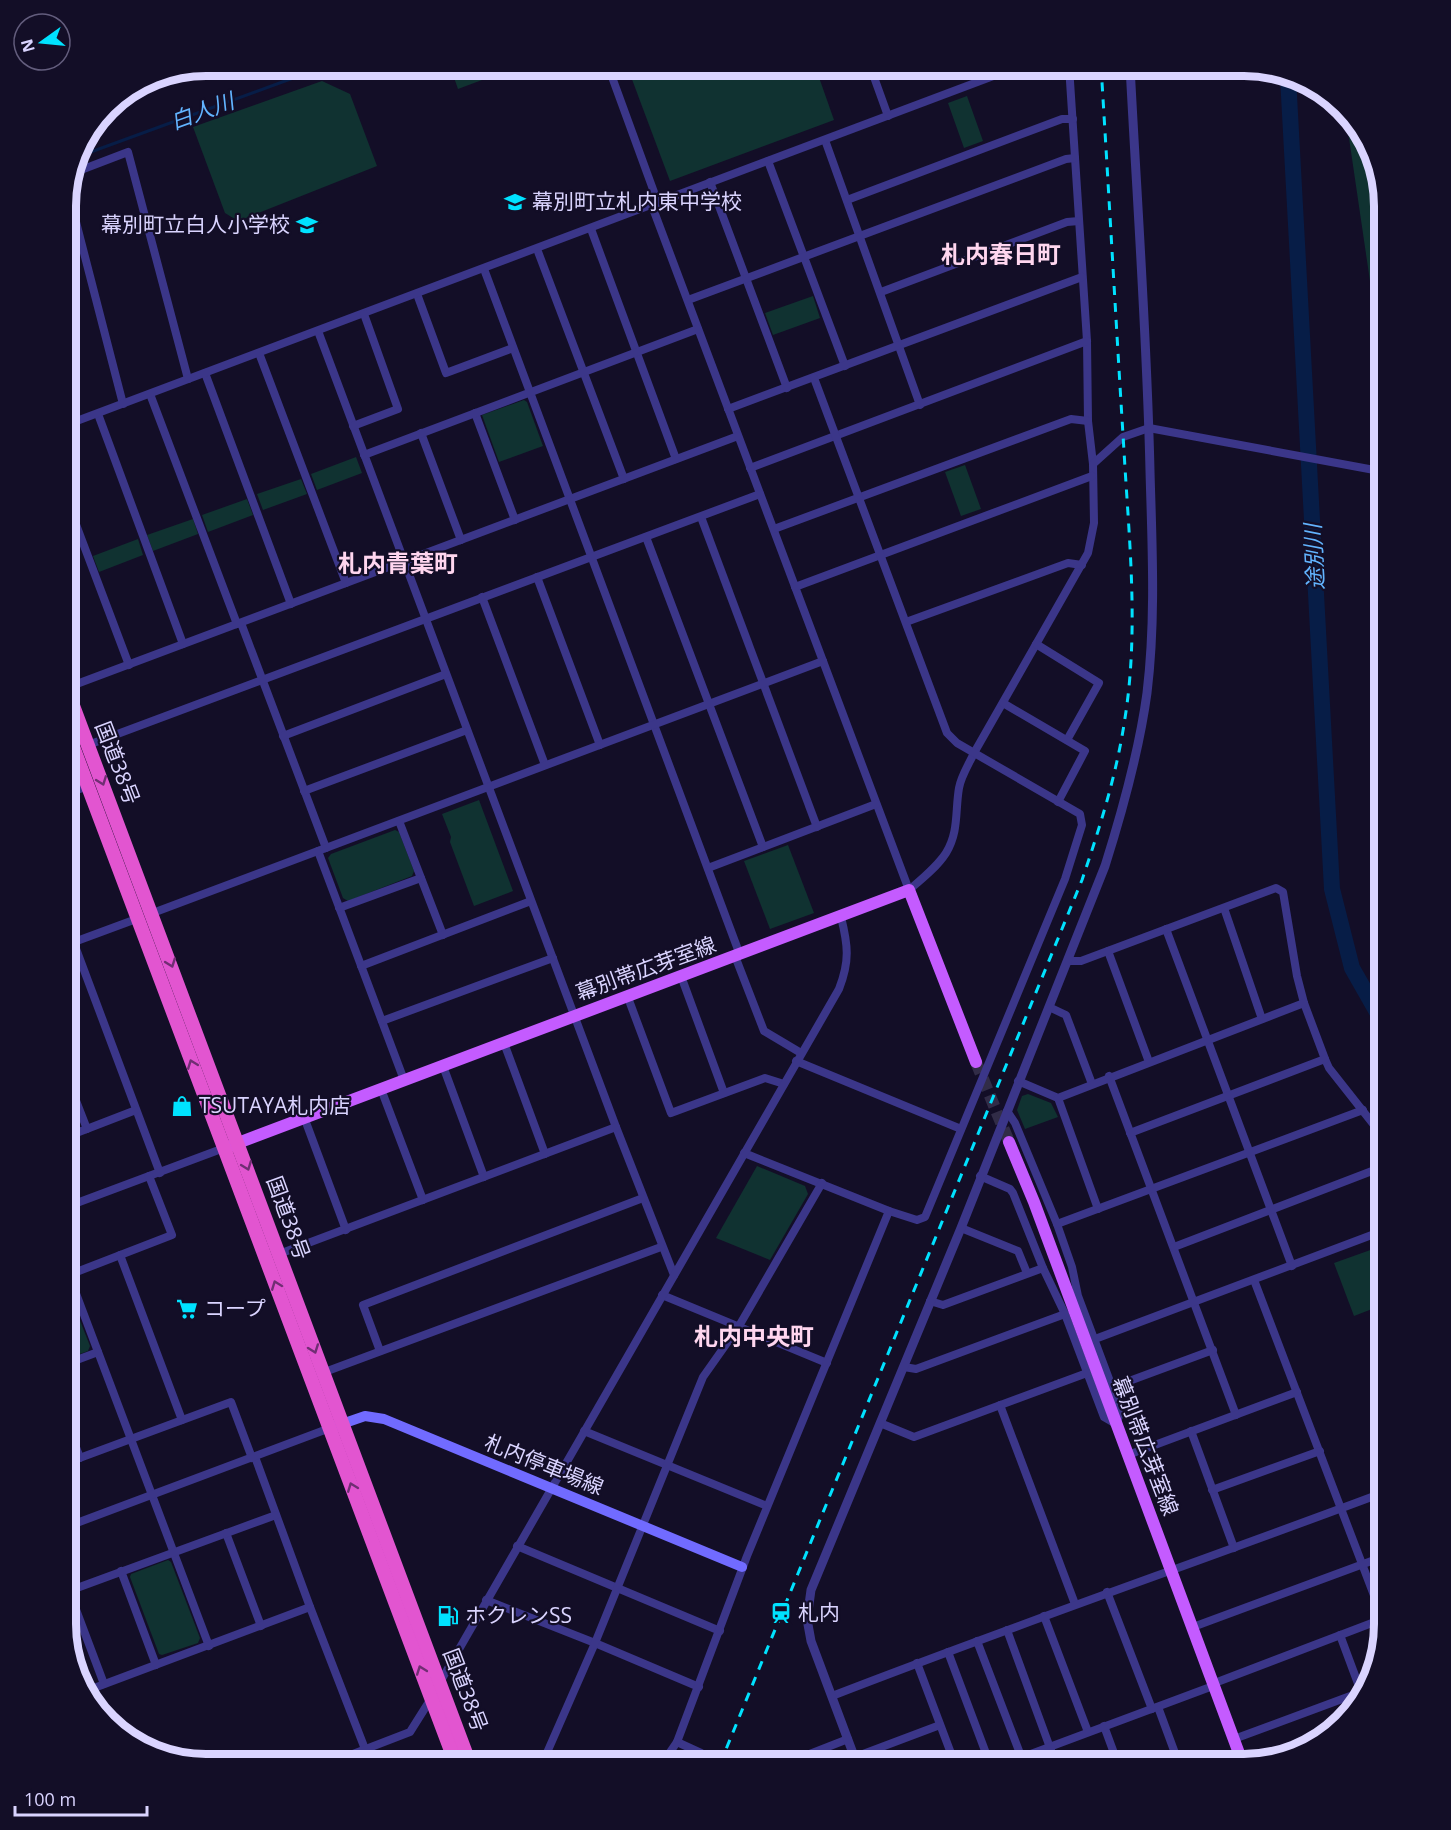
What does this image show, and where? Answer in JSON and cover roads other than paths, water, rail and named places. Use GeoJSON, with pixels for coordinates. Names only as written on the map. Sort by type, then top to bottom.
{"type":"FeatureCollection","features":[{"type":"Feature","properties":{"kind":"highway","name":"国道38号"},"geometry":{"type":"LineString","coordinates":[[77,716],[279,1254],[317,1375]]}},
{"type":"Feature","properties":{"kind":"highway","name":"国道38号"},"geometry":{"type":"LineString","coordinates":[[77,757],[224,1148],[317,1375],[452,1754]]}},
{"type":"Feature","properties":{"kind":"highway","name":"国道38号"},"geometry":{"type":"LineString","coordinates":[[336,1426],[466,1754]]}},
{"type":"Feature","properties":{"kind":"main road","name":"幕別帯広芽室線"},"geometry":{"type":"LineString","coordinates":[[224,1148],[909,890]]}},
{"type":"Feature","properties":{"kind":"main road"},"geometry":{"type":"LineString","coordinates":[[909,890],[976,1062]]}},
{"type":"Feature","properties":{"kind":"main road","name":"幕別帯広芽室線"},"geometry":{"type":"LineString","coordinates":[[1009,1142],[1038,1213],[1239,1754]]}},
{"type":"Feature","properties":{"kind":"main road","name":"札内停車場線"},"geometry":{"type":"LineString","coordinates":[[336,1426],[365,1416],[384,1419],[742,1567]]}},
{"type":"Feature","properties":{"kind":"street"},"geometry":{"type":"LineString","coordinates":[[612,77],[698,329],[909,890],[946,854],[956,828],[959,788],[974,753],[1082,565],[1088,553],[1094,523],[1093,464],[1088,421],[1087,341],[1070,77]]}},
{"type":"Feature","properties":{"kind":"street"},"geometry":{"type":"LineString","coordinates":[[874,77],[888,116]]}},
{"type":"Feature","properties":{"kind":"street"},"geometry":{"type":"LineString","coordinates":[[77,421],[991,77]]}},
{"type":"Feature","properties":{"kind":"street"},"geometry":{"type":"LineString","coordinates":[[853,1754],[811,1641],[807,1619],[811,1590],[961,1228],[1068,961],[1105,866],[1135,761],[1146,694],[1152,629],[1153,552],[1149,428],[1131,77]]}},
{"type":"Feature","properties":{"kind":"street"},"geometry":{"type":"LineString","coordinates":[[847,200],[1062,119],[1073,119]]}},
{"type":"Feature","properties":{"kind":"street"},"geometry":{"type":"LineString","coordinates":[[825,140],[920,405]]}},
{"type":"Feature","properties":{"kind":"street"},"geometry":{"type":"LineString","coordinates":[[82,170],[128,152],[188,380]]}},
{"type":"Feature","properties":{"kind":"street"},"geometry":{"type":"LineString","coordinates":[[688,300],[1066,159],[1075,158]]}},
{"type":"Feature","properties":{"kind":"street"},"geometry":{"type":"LineString","coordinates":[[768,160],[845,366]]}},
{"type":"Feature","properties":{"kind":"street"},"geometry":{"type":"LineString","coordinates":[[710,182],[787,387]]}},
{"type":"Feature","properties":{"kind":"street"},"geometry":{"type":"LineString","coordinates":[[881,292],[1067,222],[1079,221]]}},
{"type":"Feature","properties":{"kind":"street"},"geometry":{"type":"LineString","coordinates":[[77,225],[123,404]]}},
{"type":"Feature","properties":{"kind":"street"},"geometry":{"type":"LineString","coordinates":[[591,229],[676,459]]}},
{"type":"Feature","properties":{"kind":"street"},"geometry":{"type":"LineString","coordinates":[[537,249],[624,479]]}},
{"type":"Feature","properties":{"kind":"street"},"geometry":{"type":"LineString","coordinates":[[484,269],[708,868],[764,1031],[801,1053]]}},
{"type":"Feature","properties":{"kind":"street"},"geometry":{"type":"LineString","coordinates":[[728,409],[1082,277]]}},
{"type":"Feature","properties":{"kind":"street"},"geometry":{"type":"LineString","coordinates":[[417,294],[446,373],[513,348]]}},
{"type":"Feature","properties":{"kind":"street"},"geometry":{"type":"LineString","coordinates":[[353,426],[399,409],[363,314]]}},
{"type":"Feature","properties":{"kind":"street"},"geometry":{"type":"LineString","coordinates":[[364,455],[698,329]]}},
{"type":"Feature","properties":{"kind":"street"},"geometry":{"type":"LineString","coordinates":[[318,331],[661,1247],[674,1275]]}},
{"type":"Feature","properties":{"kind":"street"},"geometry":{"type":"LineString","coordinates":[[750,468],[1087,341]]}},
{"type":"Feature","properties":{"kind":"street"},"geometry":{"type":"LineString","coordinates":[[259,353],[346,583]]}},
{"type":"Feature","properties":{"kind":"street"},"geometry":{"type":"LineString","coordinates":[[205,373],[291,604]]}},
{"type":"Feature","properties":{"kind":"street"},"geometry":{"type":"LineString","coordinates":[[744,1153],[889,1211],[917,1220],[925,1217],[1065,879],[1083,825],[1080,814],[957,743],[947,733],[813,378]]}},
{"type":"Feature","properties":{"kind":"street"},"geometry":{"type":"LineString","coordinates":[[150,394],[304,791],[339,908],[404,1080]]}},
{"type":"Feature","properties":{"kind":"street"},"geometry":{"type":"LineString","coordinates":[[475,413],[515,520]]}},
{"type":"Feature","properties":{"kind":"street"},"geometry":{"type":"LineString","coordinates":[[98,414],[183,644]]}},
{"type":"Feature","properties":{"kind":"street"},"geometry":{"type":"LineString","coordinates":[[774,529],[1071,419],[1088,421]]}},
{"type":"Feature","properties":{"kind":"street"},"geometry":{"type":"LineString","coordinates":[[1093,464],[1123,437],[1149,428],[1374,470]]}},
{"type":"Feature","properties":{"kind":"street"},"geometry":{"type":"LineString","coordinates":[[421,433],[461,540]]}},
{"type":"Feature","properties":{"kind":"street"},"geometry":{"type":"LineString","coordinates":[[77,684],[738,436]]}},
{"type":"Feature","properties":{"kind":"street"},"geometry":{"type":"LineString","coordinates":[[795,586],[1092,476]]}},
{"type":"Feature","properties":{"kind":"street"},"geometry":{"type":"LineString","coordinates":[[88,745],[760,494]]}},
{"type":"Feature","properties":{"kind":"street"},"geometry":{"type":"LineString","coordinates":[[701,517],[817,827]]}},
{"type":"Feature","properties":{"kind":"street"},"geometry":{"type":"LineString","coordinates":[[77,527],[129,664]]}},
{"type":"Feature","properties":{"kind":"street"},"geometry":{"type":"LineString","coordinates":[[646,537],[763,847]]}},
{"type":"Feature","properties":{"kind":"street"},"geometry":{"type":"LineString","coordinates":[[906,622],[1068,563],[1082,565]]}},
{"type":"Feature","properties":{"kind":"street"},"geometry":{"type":"LineString","coordinates":[[537,577],[600,745]]}},
{"type":"Feature","properties":{"kind":"street"},"geometry":{"type":"LineString","coordinates":[[482,597],[545,765]]}},
{"type":"Feature","properties":{"kind":"street"},"geometry":{"type":"LineString","coordinates":[[1036,644],[1099,683],[1066,740]]}},
{"type":"Feature","properties":{"kind":"street"},"geometry":{"type":"LineString","coordinates":[[77,941],[822,661]]}},
{"type":"Feature","properties":{"kind":"street"},"geometry":{"type":"LineString","coordinates":[[282,736],[447,674]]}},
{"type":"Feature","properties":{"kind":"street"},"geometry":{"type":"LineString","coordinates":[[1003,703],[1085,751],[1058,802]]}},
{"type":"Feature","properties":{"kind":"street"},"geometry":{"type":"LineString","coordinates":[[304,791],[467,730]]}},
{"type":"Feature","properties":{"kind":"street"},"geometry":{"type":"LineString","coordinates":[[77,790],[88,786]]}},
{"type":"Feature","properties":{"kind":"street"},"geometry":{"type":"LineString","coordinates":[[708,868],[876,804]]}},
{"type":"Feature","properties":{"kind":"street"},"geometry":{"type":"LineString","coordinates":[[399,820],[443,934]]}},
{"type":"Feature","properties":{"kind":"street"},"geometry":{"type":"LineString","coordinates":[[339,908],[421,878]]}},
{"type":"Feature","properties":{"kind":"street"},"geometry":{"type":"LineString","coordinates":[[1068,961],[1081,961],[1276,888],[1283,892],[1304,1004],[1325,1059],[1329,1068],[1374,1124]]}},
{"type":"Feature","properties":{"kind":"street"},"geometry":{"type":"LineString","coordinates":[[361,966],[531,901]]}},
{"type":"Feature","properties":{"kind":"street"},"geometry":{"type":"LineString","coordinates":[[1224,908],[1262,1019]]}},
{"type":"Feature","properties":{"kind":"street"},"geometry":{"type":"LineString","coordinates":[[352,1754],[410,1732],[432,1698],[550,1488],[839,989],[848,961],[848,942],[841,917]]}},
{"type":"Feature","properties":{"kind":"street"},"geometry":{"type":"LineString","coordinates":[[1166,929],[1292,1266]]}},
{"type":"Feature","properties":{"kind":"street"},"geometry":{"type":"LineString","coordinates":[[1108,951],[1149,1062]]}},
{"type":"Feature","properties":{"kind":"street"},"geometry":{"type":"LineString","coordinates":[[382,1021],[553,958]]}},
{"type":"Feature","properties":{"kind":"street"},"geometry":{"type":"LineString","coordinates":[[77,962],[160,1173]]}},
{"type":"Feature","properties":{"kind":"street"},"geometry":{"type":"LineString","coordinates":[[681,976],[724,1093]]}},
{"type":"Feature","properties":{"kind":"street"},"geometry":{"type":"LineString","coordinates":[[627,995],[671,1113],[765,1078],[784,1084]]}},
{"type":"Feature","properties":{"kind":"street"},"geometry":{"type":"LineString","coordinates":[[1018,1081],[1058,1098],[1109,1076],[1304,1004]]}},
{"type":"Feature","properties":{"kind":"street"},"geometry":{"type":"LineString","coordinates":[[1049,1007],[1066,1015],[1092,1084]]}},
{"type":"Feature","properties":{"kind":"street"},"geometry":{"type":"LineString","coordinates":[[504,1043],[545,1154]]}},
{"type":"Feature","properties":{"kind":"street"},"geometry":{"type":"LineString","coordinates":[[1130,1133],[1325,1059]]}},
{"type":"Feature","properties":{"kind":"street"},"geometry":{"type":"LineString","coordinates":[[796,1061],[961,1129]]}},
{"type":"Feature","properties":{"kind":"street"},"geometry":{"type":"LineString","coordinates":[[443,1066],[484,1177]]}},
{"type":"Feature","properties":{"kind":"street"},"geometry":{"type":"LineString","coordinates":[[1109,1076],[1236,1415]]}},
{"type":"Feature","properties":{"kind":"street"},"geometry":{"type":"LineString","coordinates":[[381,1089],[423,1200]]}},
{"type":"Feature","properties":{"kind":"street"},"geometry":{"type":"LineString","coordinates":[[1058,1098],[1098,1209]]}},
{"type":"Feature","properties":{"kind":"street"},"geometry":{"type":"LineString","coordinates":[[77,1103],[87,1129]]}},
{"type":"Feature","properties":{"kind":"street"},"geometry":{"type":"LineString","coordinates":[[77,1133],[136,1110]]}},
{"type":"Feature","properties":{"kind":"street"},"geometry":{"type":"LineString","coordinates":[[1057,1224],[1363,1110]]}},
{"type":"Feature","properties":{"kind":"street"},"geometry":{"type":"LineString","coordinates":[[980,1176],[1010,1189],[1013,1193],[1043,1268],[1065,1314],[1104,1417],[1116,1424],[1121,1411],[1078,1296],[1072,1267],[1057,1224],[1015,1123],[1006,1111]]}},
{"type":"Feature","properties":{"kind":"street"},"geometry":{"type":"LineString","coordinates":[[304,1117],[346,1230]]}},
{"type":"Feature","properties":{"kind":"street"},"geometry":{"type":"LineString","coordinates":[[279,1254],[616,1127]]}},
{"type":"Feature","properties":{"kind":"street"},"geometry":{"type":"LineString","coordinates":[[77,1203],[224,1148]]}},
{"type":"Feature","properties":{"kind":"street"},"geometry":{"type":"LineString","coordinates":[[1174,1247],[1374,1170]]}},
{"type":"Feature","properties":{"kind":"street"},"geometry":{"type":"LineString","coordinates":[[77,1270],[171,1236],[149,1176]]}},
{"type":"Feature","properties":{"kind":"street"},"geometry":{"type":"LineString","coordinates":[[546,1754],[595,1643],[703,1377],[739,1326],[822,1183]]}},
{"type":"Feature","properties":{"kind":"street"},"geometry":{"type":"LineString","coordinates":[[381,1351],[363,1305],[643,1198]]}},
{"type":"Feature","properties":{"kind":"street"},"geometry":{"type":"LineString","coordinates":[[669,1754],[677,1742],[742,1567],[889,1211]]}},
{"type":"Feature","properties":{"kind":"street"},"geometry":{"type":"LineString","coordinates":[[961,1228],[1018,1251],[1027,1273]]}},
{"type":"Feature","properties":{"kind":"street"},"geometry":{"type":"LineString","coordinates":[[1095,1339],[1374,1234]]}},
{"type":"Feature","properties":{"kind":"street"},"geometry":{"type":"LineString","coordinates":[[317,1375],[661,1247]]}},
{"type":"Feature","properties":{"kind":"street"},"geometry":{"type":"LineString","coordinates":[[120,1255],[182,1420]]}},
{"type":"Feature","properties":{"kind":"street"},"geometry":{"type":"LineString","coordinates":[[930,1302],[943,1305],[1043,1268]]}},
{"type":"Feature","properties":{"kind":"street"},"geometry":{"type":"LineString","coordinates":[[1254,1280],[1374,1594]]}},
{"type":"Feature","properties":{"kind":"street"},"geometry":{"type":"LineString","coordinates":[[662,1295],[827,1363]]}},
{"type":"Feature","properties":{"kind":"street"},"geometry":{"type":"LineString","coordinates":[[77,1298],[209,1646]]}},
{"type":"Feature","properties":{"kind":"street"},"geometry":{"type":"LineString","coordinates":[[904,1367],[916,1369],[1065,1314]]}},
{"type":"Feature","properties":{"kind":"street"},"geometry":{"type":"LineString","coordinates":[[1113,1387],[1213,1350]]}},
{"type":"Feature","properties":{"kind":"street"},"geometry":{"type":"LineString","coordinates":[[77,1360],[98,1352]]}},
{"type":"Feature","properties":{"kind":"street"},"geometry":{"type":"LineString","coordinates":[[880,1423],[914,1437],[1087,1373]]}},
{"type":"Feature","properties":{"kind":"street"},"geometry":{"type":"LineString","coordinates":[[1128,1455],[1297,1392]]}},
{"type":"Feature","properties":{"kind":"street"},"geometry":{"type":"LineString","coordinates":[[77,1459],[231,1402],[365,1749]]}},
{"type":"Feature","properties":{"kind":"street"},"geometry":{"type":"LineString","coordinates":[[1000,1405],[1075,1604]]}},
{"type":"Feature","properties":{"kind":"street"},"geometry":{"type":"LineString","coordinates":[[77,1523],[336,1426]]}},
{"type":"Feature","properties":{"kind":"street"},"geometry":{"type":"LineString","coordinates":[[584,1431],[768,1506]]}},
{"type":"Feature","properties":{"kind":"street"},"geometry":{"type":"LineString","coordinates":[[1191,1431],[1234,1548]]}},
{"type":"Feature","properties":{"kind":"street"},"geometry":{"type":"LineString","coordinates":[[77,1450],[80,1458]]}},
{"type":"Feature","properties":{"kind":"street"},"geometry":{"type":"LineString","coordinates":[[1212,1490],[1320,1451]]}},
{"type":"Feature","properties":{"kind":"street"},"geometry":{"type":"LineString","coordinates":[[832,1696],[1107,1592],[1172,1571],[1374,1496]]}},
{"type":"Feature","properties":{"kind":"street"},"geometry":{"type":"LineString","coordinates":[[77,1589],[276,1515]]}},
{"type":"Feature","properties":{"kind":"street"},"geometry":{"type":"LineString","coordinates":[[226,1533],[261,1626]]}},
{"type":"Feature","properties":{"kind":"street"},"geometry":{"type":"LineString","coordinates":[[517,1546],[720,1631]]}},
{"type":"Feature","properties":{"kind":"street"},"geometry":{"type":"LineString","coordinates":[[1193,1627],[1374,1560]]}},
{"type":"Feature","properties":{"kind":"street"},"geometry":{"type":"LineString","coordinates":[[121,1572],[156,1665]]}},
{"type":"Feature","properties":{"kind":"street"},"geometry":{"type":"LineString","coordinates":[[1107,1592],[1175,1754]]}},
{"type":"Feature","properties":{"kind":"street"},"geometry":{"type":"LineString","coordinates":[[486,1600],[699,1687]]}},
{"type":"Feature","properties":{"kind":"street"},"geometry":{"type":"LineString","coordinates":[[94,1688],[310,1607]]}},
{"type":"Feature","properties":{"kind":"street"},"geometry":{"type":"LineString","coordinates":[[77,1615],[104,1684]]}},
{"type":"Feature","properties":{"kind":"street"},"geometry":{"type":"LineString","coordinates":[[1044,1616],[1088,1732]]}},
{"type":"Feature","properties":{"kind":"street"},"geometry":{"type":"LineString","coordinates":[[1036,1754],[1374,1623]]}},
{"type":"Feature","properties":{"kind":"street"},"geometry":{"type":"LineString","coordinates":[[1007,1630],[1052,1754]]}},
{"type":"Feature","properties":{"kind":"street"},"geometry":{"type":"LineString","coordinates":[[1340,1635],[1359,1685]]}},
{"type":"Feature","properties":{"kind":"street"},"geometry":{"type":"LineString","coordinates":[[977,1641],[1019,1754]]}},
{"type":"Feature","properties":{"kind":"street"},"geometry":{"type":"LineString","coordinates":[[948,1652],[986,1754]]}},
{"type":"Feature","properties":{"kind":"street"},"geometry":{"type":"LineString","coordinates":[[917,1663],[951,1754]]}},
{"type":"Feature","properties":{"kind":"street"},"geometry":{"type":"LineString","coordinates":[[1234,1739],[1351,1698]]}},
{"type":"Feature","properties":{"kind":"street"},"geometry":{"type":"LineString","coordinates":[[872,1754],[940,1725]]}},
{"type":"Feature","properties":{"kind":"street"},"geometry":{"type":"LineString","coordinates":[[1104,1726],[1114,1754]]}},
{"type":"Feature","properties":{"kind":"street"},"geometry":{"type":"LineString","coordinates":[[815,1754],[848,1739]]}},
{"type":"Feature","properties":{"kind":"street"},"geometry":{"type":"LineString","coordinates":[[677,1742],[701,1754]]}},
{"type":"Feature","properties":{"kind":"waterway","name":"白人川"},"geometry":{"type":"LineString","coordinates":[[88,153],[296,77]]}},
{"type":"Feature","properties":{"kind":"waterway","name":"途別川"},"geometry":{"type":"LineString","coordinates":[[1288,84],[1332,889],[1352,968],[1374,1007]]}},
{"type":"Feature","properties":{"kind":"tunnel"},"geometry":{"type":"LineString","coordinates":[[976,1062],[1009,1142]]}},
{"type":"Feature","properties":{"kind":"railway"},"geometry":{"type":"LineString","coordinates":[[724,1754],[1082,880],[1113,779],[1129,685],[1132,584],[1102,77]]}},
{"type":"Feature","properties":{"kind":"place","name":"幕別町立札内東中学校"},"geometry":{"type":"Point","coordinates":[515,202]}},
{"type":"Feature","properties":{"kind":"place","name":"幕別町立白人小学校"},"geometry":{"type":"Point","coordinates":[307,225]}},
{"type":"Feature","properties":{"kind":"place","name":"TSUTAYA札内店"},"geometry":{"type":"Point","coordinates":[182,1106]}},
{"type":"Feature","properties":{"kind":"place","name":"コープ"},"geometry":{"type":"Point","coordinates":[187,1309]}},
{"type":"Feature","properties":{"kind":"place","name":"札内"},"geometry":{"type":"Point","coordinates":[781,1613]}},
{"type":"Feature","properties":{"kind":"place","name":"ホクレンSS"},"geometry":{"type":"Point","coordinates":[448,1616]}},
{"type":"Feature","properties":{"kind":"district","name":"札内春日町"},"geometry":{"type":"Point","coordinates":[1001,255]}},
{"type":"Feature","properties":{"kind":"district","name":"札内青葉町"},"geometry":{"type":"Point","coordinates":[398,564]}},
{"type":"Feature","properties":{"kind":"district","name":"札内中央町"},"geometry":{"type":"Point","coordinates":[754,1337]}}]}
